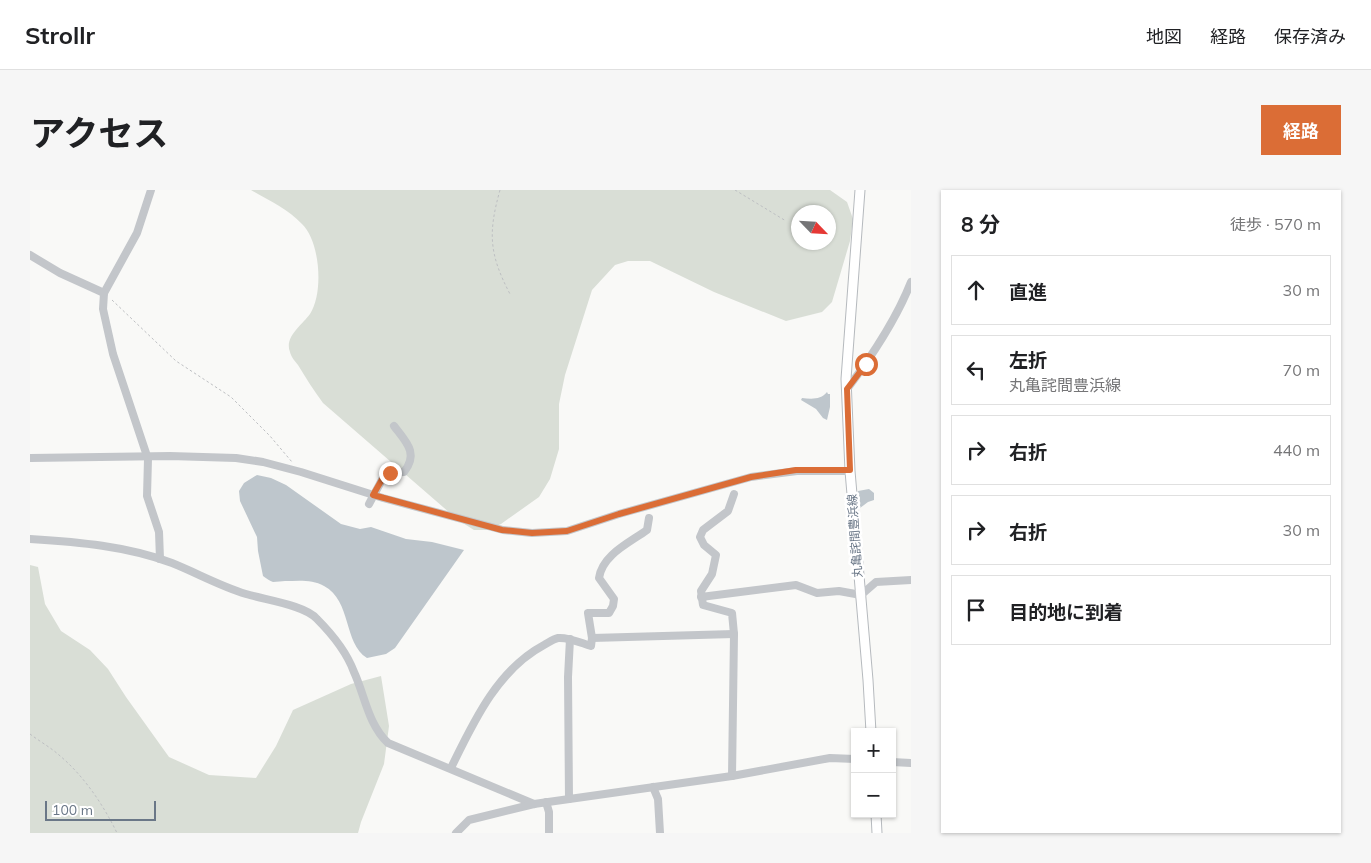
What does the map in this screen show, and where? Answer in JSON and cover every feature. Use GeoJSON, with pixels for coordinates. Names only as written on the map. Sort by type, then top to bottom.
{"type":"FeatureCollection","features":[{"type":"Feature","properties":{"kind":"main road","name":"丸亀詫間豊浜線"},"geometry":{"type":"LineString","coordinates":[[860,190],[847,389],[850,470],[871,728]]}},
{"type":"Feature","properties":{"kind":"main road"},"geometry":{"type":"LineString","coordinates":[[876,818],[877,833]]}},
{"type":"Feature","properties":{"kind":"street"},"geometry":{"type":"LineString","coordinates":[[151,190],[137,233],[104,293],[104,310],[114,354],[147,456],[147,496],[160,532],[160,559]]}},
{"type":"Feature","properties":{"kind":"street"},"geometry":{"type":"LineString","coordinates":[[30,255],[60,273],[104,293]]}},
{"type":"Feature","properties":{"kind":"street"},"geometry":{"type":"LineString","coordinates":[[847,389],[866,364],[904,301],[911,282]]}},
{"type":"Feature","properties":{"kind":"street"},"geometry":{"type":"LineString","coordinates":[[369,504],[384,476],[390,473],[404,472],[412,459],[409,446],[394,426]]}},
{"type":"Feature","properties":{"kind":"street"},"geometry":{"type":"LineString","coordinates":[[30,458],[147,456],[236,458],[263,462],[299,471],[373,495],[502,530],[532,533],[567,531],[619,514],[751,477],[796,470],[850,470]]}},
{"type":"Feature","properties":{"kind":"street"},"geometry":{"type":"LineString","coordinates":[[732,776],[734,634],[732,613],[703,605],[701,590],[712,574],[716,555],[704,545],[700,537],[703,530],[728,511],[734,494]]}},
{"type":"Feature","properties":{"kind":"street"},"geometry":{"type":"LineString","coordinates":[[451,768],[475,718],[506,676],[533,651],[556,638],[591,646],[592,638],[588,613],[609,613],[614,599],[599,578],[600,568],[608,558],[646,530],[649,518]]}},
{"type":"Feature","properties":{"kind":"street"},"geometry":{"type":"LineString","coordinates":[[30,539],[121,549],[160,559],[235,591],[304,610],[316,617],[343,651],[353,669],[370,720],[379,735],[388,743],[534,804]]}},
{"type":"Feature","properties":{"kind":"street"},"geometry":{"type":"LineString","coordinates":[[701,598],[796,585],[817,593],[839,591],[860,595],[876,582],[911,580]]}},
{"type":"Feature","properties":{"kind":"street"},"geometry":{"type":"LineString","coordinates":[[592,638],[734,634]]}},
{"type":"Feature","properties":{"kind":"street"},"geometry":{"type":"LineString","coordinates":[[569,800],[568,677],[570,640]]}},
{"type":"Feature","properties":{"kind":"street"},"geometry":{"type":"LineString","coordinates":[[456,833],[468,820],[534,804],[732,776],[830,758],[851,759]]}},
{"type":"Feature","properties":{"kind":"street"},"geometry":{"type":"LineString","coordinates":[[896,762],[911,763]]}},
{"type":"Feature","properties":{"kind":"street"},"geometry":{"type":"LineString","coordinates":[[653,787],[658,799],[660,833]]}},
{"type":"Feature","properties":{"kind":"street"},"geometry":{"type":"LineString","coordinates":[[546,802],[549,812],[550,833]]}},
{"type":"Feature","properties":{"kind":"path"},"geometry":{"type":"LineString","coordinates":[[500,190],[493,214],[491,236],[494,259],[510,294]]}},
{"type":"Feature","properties":{"kind":"path"},"geometry":{"type":"LineString","coordinates":[[735,190],[786,221]]}},
{"type":"Feature","properties":{"kind":"path"},"geometry":{"type":"LineString","coordinates":[[104,293],[129,314],[176,361],[231,397],[270,436],[299,471]]}},
{"type":"Feature","properties":{"kind":"path"},"geometry":{"type":"LineString","coordinates":[[30,734],[69,765],[94,793],[117,833]]}},
{"type":"Feature","properties":{"kind":"shaded area"},"geometry":{"type":"Polygon","coordinates":[[[251,190],[830,190],[847,202],[853,219],[850,241],[832,302],[822,312],[786,321],[714,292],[650,261],[628,261],[615,265],[592,290],[565,375],[559,404],[559,449],[550,479],[539,497],[501,524],[487,530],[474,530],[458,520],[323,403],[292,357],[289,341],[310,314],[314,305],[317,293],[318,268],[313,242],[308,232],[302,224],[284,209],[251,190]]]}},
{"type":"Feature","properties":{"kind":"shaded area"},"geometry":{"type":"Polygon","coordinates":[[[827,392],[830,394],[830,407],[827,420],[816,409],[801,400],[802,398],[819,398],[827,392]]]}},
{"type":"Feature","properties":{"kind":"shaded area"},"geometry":{"type":"Polygon","coordinates":[[[257,475],[271,478],[286,485],[341,524],[360,529],[371,527],[406,539],[432,542],[464,550],[395,648],[386,654],[367,658],[354,643],[344,611],[333,593],[315,582],[273,582],[263,576],[257,537],[240,501],[239,491],[244,483],[257,475]]]}},
{"type":"Feature","properties":{"kind":"shaded area"},"geometry":{"type":"Polygon","coordinates":[[[869,489],[874,493],[874,500],[860,508],[858,491],[869,489]]]}},
{"type":"Feature","properties":{"kind":"shaded area"},"geometry":{"type":"Polygon","coordinates":[[[30,565],[38,567],[45,604],[61,631],[90,650],[108,669],[169,757],[209,775],[256,778],[276,746],[293,710],[351,684],[381,676],[389,726],[384,764],[358,833],[30,833],[30,565]]]}},
{"type":"Feature","properties":{"kind":"route"},"geometry":{"type":"LineString","coordinates":[[390,473],[384,476],[373,495],[502,530],[532,533],[567,531],[619,514],[751,477],[796,470],[850,470],[847,389],[866,364]]}}]}
